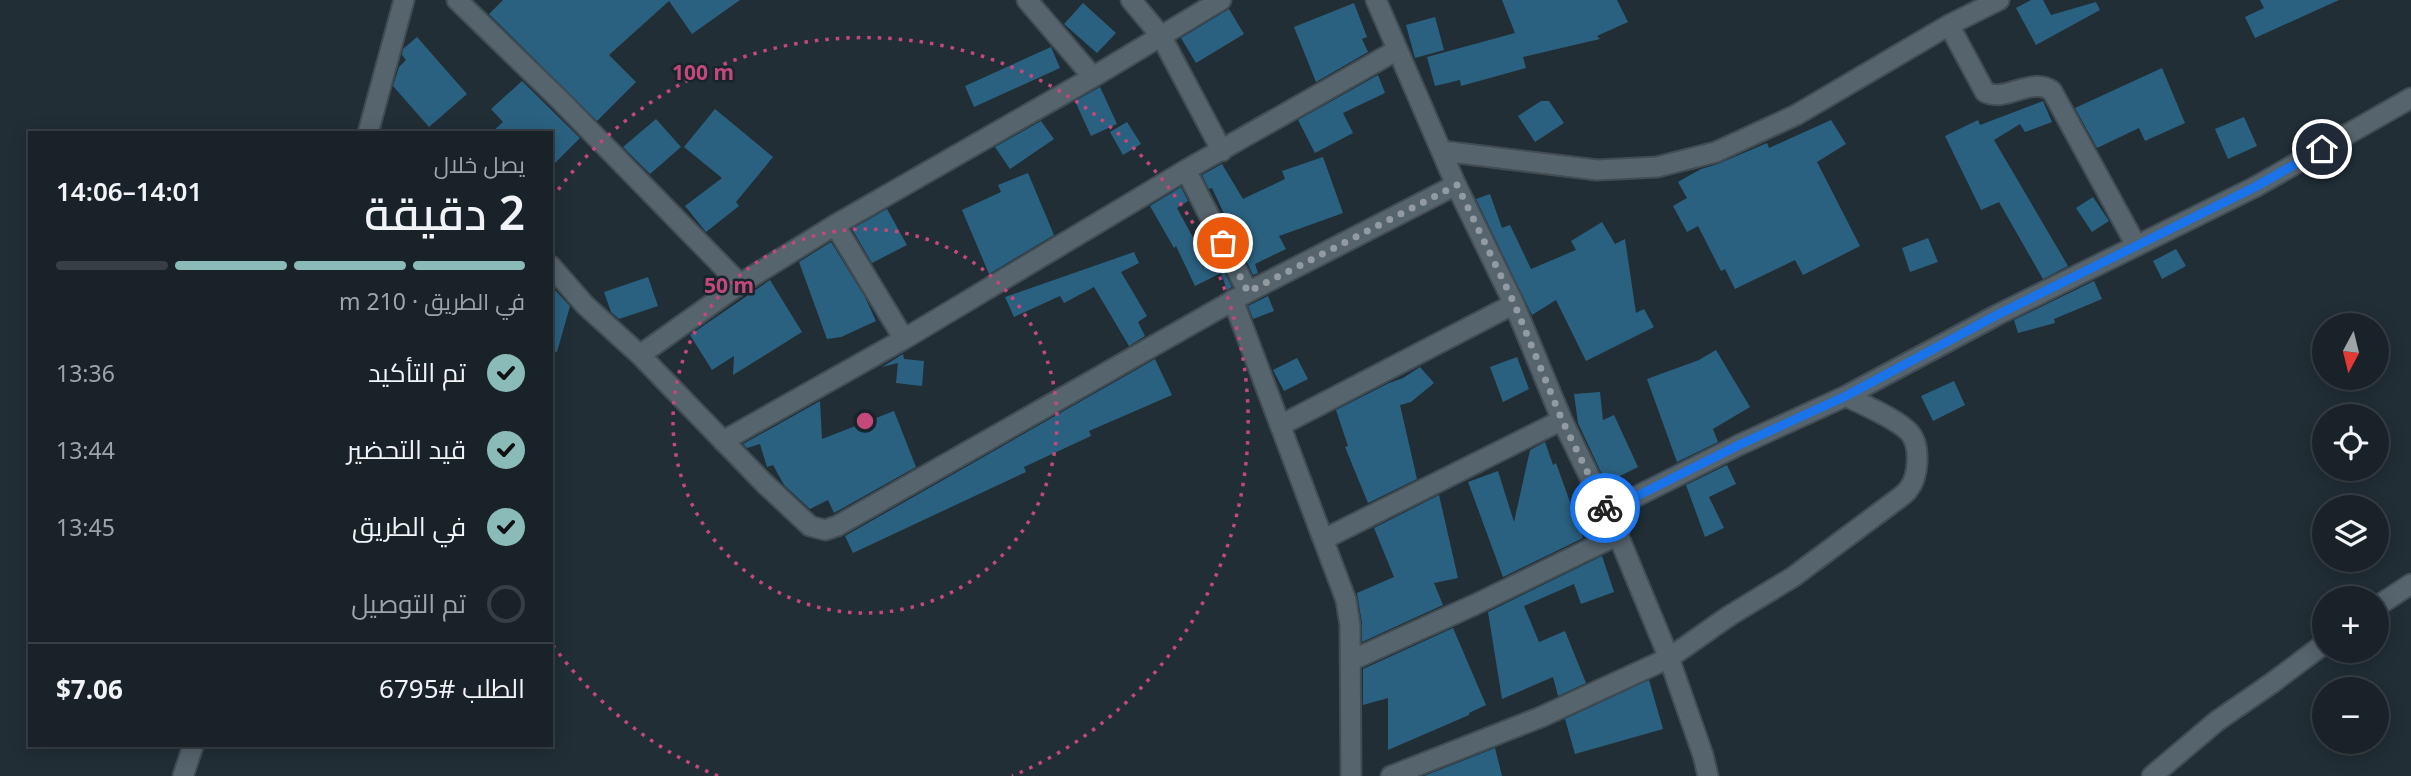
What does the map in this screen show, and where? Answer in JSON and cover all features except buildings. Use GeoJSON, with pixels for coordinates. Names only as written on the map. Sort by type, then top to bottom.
{"type":"FeatureCollection","features":[{"type":"Feature","properties":{"kind":"street"},"geometry":{"type":"LineString","coordinates":[[369,131],[404,0]]}},
{"type":"Feature","properties":{"kind":"street"},"geometry":{"type":"LineString","coordinates":[[457,0],[559,99],[740,284]]}},
{"type":"Feature","properties":{"kind":"street"},"geometry":{"type":"LineString","coordinates":[[1027,0],[1093,77]]}},
{"type":"Feature","properties":{"kind":"street"},"geometry":{"type":"LineString","coordinates":[[1131,0],[1161,36],[1222,151]]}},
{"type":"Feature","properties":{"kind":"street"},"geometry":{"type":"LineString","coordinates":[[640,355],[740,284],[835,225],[1221,0]]}},
{"type":"Feature","properties":{"kind":"street"},"geometry":{"type":"LineString","coordinates":[[1376,0],[1457,185],[1514,303],[1562,420],[1618,535],[1668,657],[1708,776]]}},
{"type":"Feature","properties":{"kind":"street"},"geometry":{"type":"LineString","coordinates":[[1442,151],[1597,170],[1657,167],[1716,152],[1796,115],[1949,25],[1999,0]]}},
{"type":"Feature","properties":{"kind":"street"},"geometry":{"type":"LineString","coordinates":[[1949,25],[1989,95],[2037,86],[2044,86],[2052,91],[2136,245]]}},
{"type":"Feature","properties":{"kind":"street"},"geometry":{"type":"LineString","coordinates":[[723,442],[904,339],[1186,170],[1397,50]]}},
{"type":"Feature","properties":{"kind":"street"},"geometry":{"type":"LineString","coordinates":[[1607,511],[1739,445],[1846,396],[1997,315],[2255,187],[2411,98]]}},
{"type":"Feature","properties":{"kind":"street"},"geometry":{"type":"LineString","coordinates":[[1186,170],[1241,296],[1281,425],[1346,600],[1350,625],[1351,776]]}},
{"type":"Feature","properties":{"kind":"street"},"geometry":{"type":"LineString","coordinates":[[553,268],[585,305],[640,355],[723,442],[810,526],[825,530],[837,526],[1241,296],[1457,185]]}},
{"type":"Feature","properties":{"kind":"street"},"geometry":{"type":"LineString","coordinates":[[835,225],[904,339]]}},
{"type":"Feature","properties":{"kind":"street"},"geometry":{"type":"LineString","coordinates":[[1281,425],[1514,303]]}},
{"type":"Feature","properties":{"kind":"street"},"geometry":{"type":"LineString","coordinates":[[1391,776],[1541,717],[1668,657],[1793,577],[1909,489],[1915,474],[1916,460],[1915,445],[1909,432],[1846,396]]}},
{"type":"Feature","properties":{"kind":"street"},"geometry":{"type":"LineString","coordinates":[[1324,539],[1562,420]]}},
{"type":"Feature","properties":{"kind":"street"},"geometry":{"type":"LineString","coordinates":[[1350,661],[1475,605],[1618,535]]}},
{"type":"Feature","properties":{"kind":"street"},"geometry":{"type":"LineString","coordinates":[[2389,598],[2411,584]]}},
{"type":"Feature","properties":{"kind":"street"},"geometry":{"type":"LineString","coordinates":[[2151,776],[2217,720],[2312,653]]}},
{"type":"Feature","properties":{"kind":"street"},"geometry":{"type":"LineString","coordinates":[[183,776],[193,747]]}},
{"type":"Feature","properties":{"kind":"way so far"},"geometry":{"type":"LineString","coordinates":[[1223,243],[1248,292],[1457,185],[1514,303],[1562,420],[1605,508]]}},
{"type":"Feature","properties":{"kind":"route"},"geometry":{"type":"LineString","coordinates":[[1605,508],[1607,511],[1739,445],[1846,396],[1997,315],[2255,187],[2322,149]]}}]}
